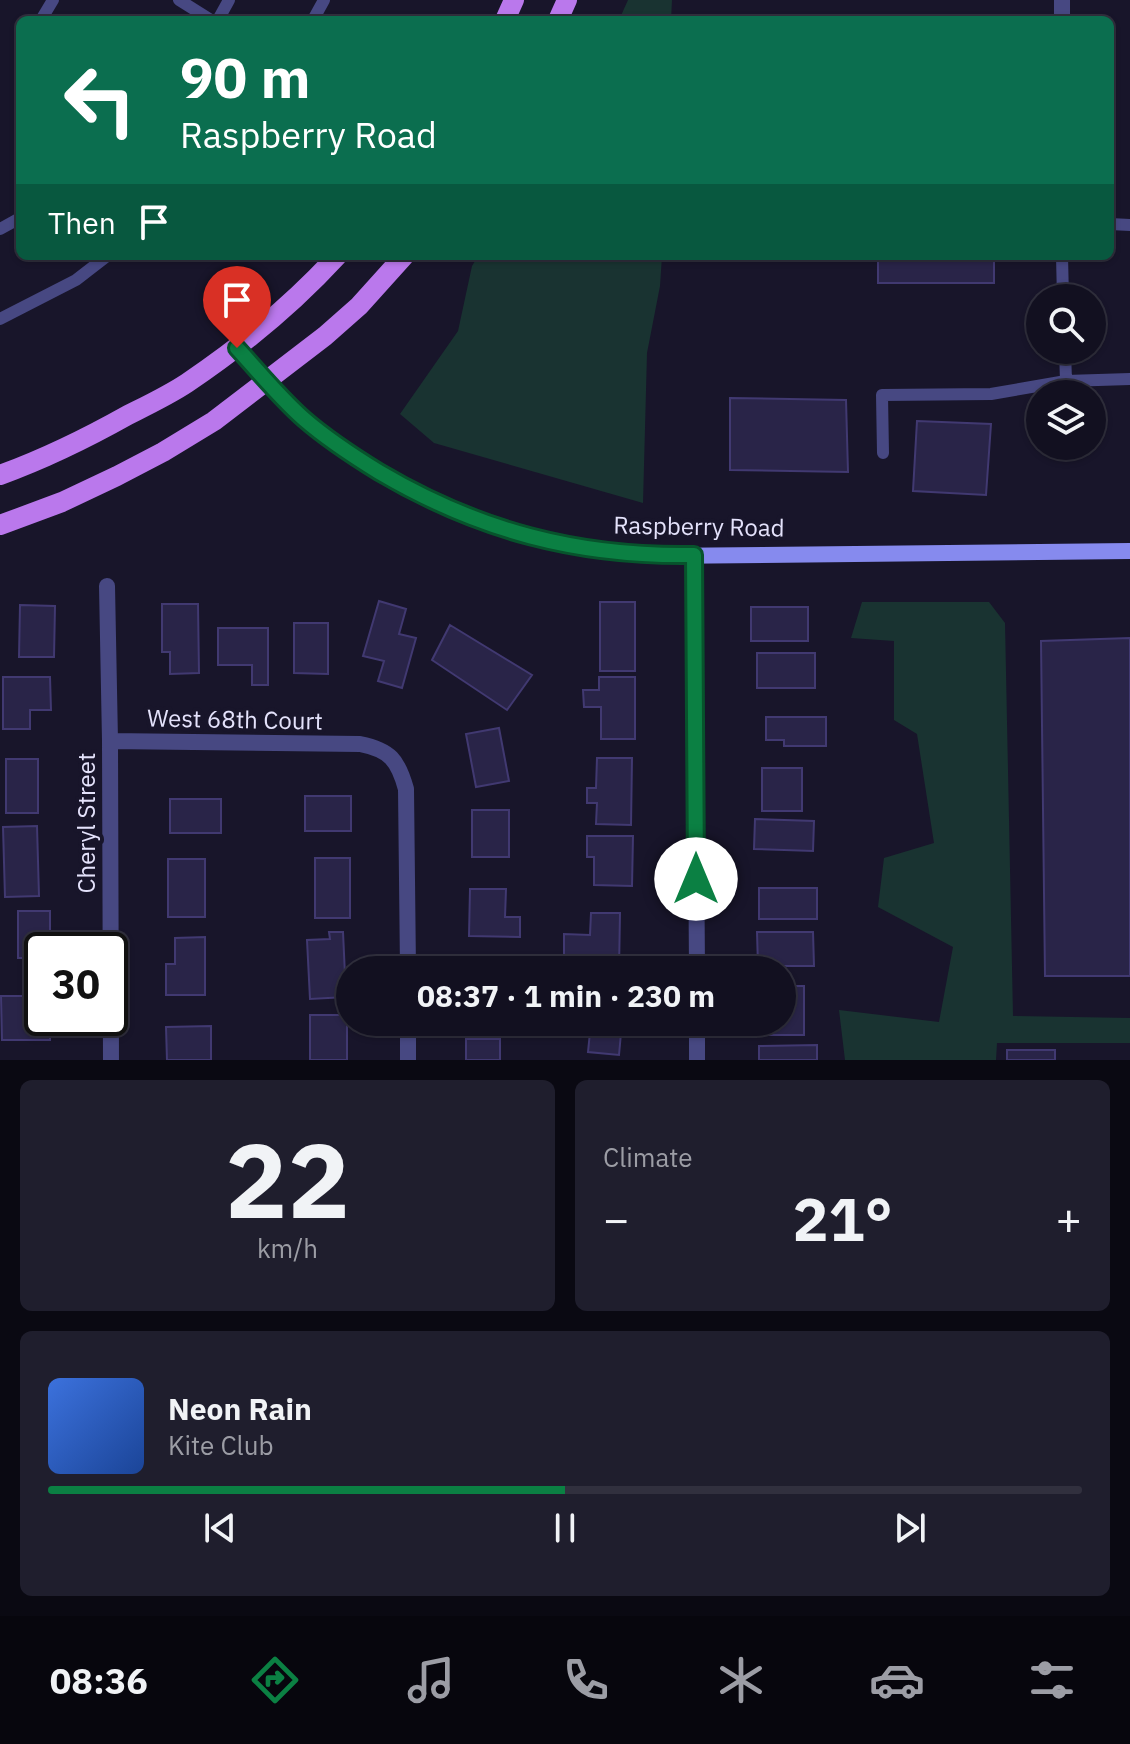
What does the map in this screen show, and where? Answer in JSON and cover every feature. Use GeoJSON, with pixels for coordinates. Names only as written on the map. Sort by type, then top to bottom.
{"type":"FeatureCollection","features":[{"type":"Feature","properties":{"kind":"main road"},"geometry":{"type":"LineString","coordinates":[[0,475],[104,429],[185,384],[237,348],[287,306],[333,260]]}},
{"type":"Feature","properties":{"kind":"main road"},"geometry":{"type":"LineString","coordinates":[[0,525],[62,502],[163,452],[214,421],[359,306],[400,260]]}},
{"type":"Feature","properties":{"kind":"main road","name":"Raspberry Road"},"geometry":{"type":"LineString","coordinates":[[237,348],[303,418],[352,456],[414,492],[470,518],[511,532],[581,548],[658,556],[1130,551]]}},
{"type":"Feature","properties":{"kind":"street"},"geometry":{"type":"LineString","coordinates":[[694,555],[697,956]]}},
{"type":"Feature","properties":{"kind":"street","name":"Cheryl Street"},"geometry":{"type":"LineString","coordinates":[[107,586],[111,1060]]}},
{"type":"Feature","properties":{"kind":"street","name":"West 68th Court"},"geometry":{"type":"LineString","coordinates":[[110,741],[360,744],[379,748],[392,758],[401,772],[406,789],[408,956]]}},
{"type":"Feature","properties":{"kind":"street"},"geometry":{"type":"LineString","coordinates":[[408,1036],[408,1060]]}},
{"type":"Feature","properties":{"kind":"street"},"geometry":{"type":"LineString","coordinates":[[697,1036],[697,1060]]}},
{"type":"Feature","properties":{"kind":"lane"},"geometry":{"type":"LineString","coordinates":[[179,0],[205,16]]}},
{"type":"Feature","properties":{"kind":"lane"},"geometry":{"type":"LineString","coordinates":[[0,319],[76,280],[102,260]]}},
{"type":"Feature","properties":{"kind":"lane"},"geometry":{"type":"LineString","coordinates":[[1062,260],[1063,284]]}},
{"type":"Feature","properties":{"kind":"lane"},"geometry":{"type":"LineString","coordinates":[[1098,380],[1130,379]]}},
{"type":"Feature","properties":{"kind":"lane"},"geometry":{"type":"LineString","coordinates":[[883,453],[882,395],[991,394],[1026,388]]}},
{"type":"Feature","properties":{"kind":"green space"},"geometry":{"type":"Polygon","coordinates":[[[628,0],[672,0],[671,16],[621,16],[628,0]]]}},
{"type":"Feature","properties":{"kind":"green space"},"geometry":{"type":"Polygon","coordinates":[[[476,260],[662,260],[647,353],[643,503],[434,443],[400,414],[458,331],[476,260]]]}},
{"type":"Feature","properties":{"kind":"green space"},"geometry":{"type":"Polygon","coordinates":[[[862,602],[989,602],[1005,623],[1013,1016],[1130,1018],[1130,1043],[997,1043],[996,1060],[845,1060],[839,1010],[939,1022],[953,947],[878,907],[884,858],[934,843],[917,734],[894,720],[894,641],[851,638],[862,602]]]}},
{"type":"Feature","properties":{"kind":"building"},"geometry":{"type":"Polygon","coordinates":[[[878,260],[994,260],[994,283],[878,283],[878,260]]]}},
{"type":"Feature","properties":{"kind":"building"},"geometry":{"type":"Polygon","coordinates":[[[730,398],[846,400],[848,472],[730,470],[730,398]]]}},
{"type":"Feature","properties":{"kind":"building"},"geometry":{"type":"Polygon","coordinates":[[[917,421],[991,424],[986,495],[913,491],[917,421]]]}},
{"type":"Feature","properties":{"kind":"building"},"geometry":{"type":"Polygon","coordinates":[[[379,601],[406,609],[399,634],[416,638],[402,688],[378,681],[384,661],[363,656],[379,601]]]}},
{"type":"Feature","properties":{"kind":"building"},"geometry":{"type":"Polygon","coordinates":[[[600,602],[635,602],[635,671],[600,671],[600,602]]]}},
{"type":"Feature","properties":{"kind":"building"},"geometry":{"type":"Polygon","coordinates":[[[162,604],[198,604],[199,673],[170,674],[170,652],[162,652],[162,604]]]}},
{"type":"Feature","properties":{"kind":"building"},"geometry":{"type":"Polygon","coordinates":[[[20,605],[55,606],[54,657],[19,657],[20,605]]]}},
{"type":"Feature","properties":{"kind":"building"},"geometry":{"type":"Polygon","coordinates":[[[751,607],[808,607],[808,641],[751,641],[751,607]]]}},
{"type":"Feature","properties":{"kind":"building"},"geometry":{"type":"Polygon","coordinates":[[[294,623],[328,623],[328,674],[294,673],[294,623]]]}},
{"type":"Feature","properties":{"kind":"building"},"geometry":{"type":"Polygon","coordinates":[[[450,625],[532,675],[507,710],[432,660],[450,625]]]}},
{"type":"Feature","properties":{"kind":"building"},"geometry":{"type":"Polygon","coordinates":[[[218,628],[268,628],[268,685],[252,685],[252,665],[218,665],[218,628]]]}},
{"type":"Feature","properties":{"kind":"building"},"geometry":{"type":"Polygon","coordinates":[[[1130,638],[1130,976],[1045,976],[1041,641],[1130,638]]]}},
{"type":"Feature","properties":{"kind":"building"},"geometry":{"type":"Polygon","coordinates":[[[757,653],[815,653],[815,688],[757,688],[757,653]]]}},
{"type":"Feature","properties":{"kind":"building"},"geometry":{"type":"Polygon","coordinates":[[[3,677],[50,677],[51,710],[30,710],[30,729],[3,729],[3,677]]]}},
{"type":"Feature","properties":{"kind":"building"},"geometry":{"type":"Polygon","coordinates":[[[599,677],[635,677],[635,739],[601,739],[601,707],[584,707],[583,690],[599,690],[599,677]]]}},
{"type":"Feature","properties":{"kind":"building"},"geometry":{"type":"Polygon","coordinates":[[[766,717],[826,717],[826,746],[784,746],[784,740],[766,740],[766,717]]]}},
{"type":"Feature","properties":{"kind":"building"},"geometry":{"type":"Polygon","coordinates":[[[499,728],[509,781],[476,787],[466,734],[499,728]]]}},
{"type":"Feature","properties":{"kind":"building"},"geometry":{"type":"Polygon","coordinates":[[[597,758],[632,758],[631,825],[596,824],[597,803],[587,803],[587,788],[596,788],[597,758]]]}},
{"type":"Feature","properties":{"kind":"building"},"geometry":{"type":"Polygon","coordinates":[[[6,759],[38,759],[38,813],[6,813],[6,759]]]}},
{"type":"Feature","properties":{"kind":"building"},"geometry":{"type":"Polygon","coordinates":[[[762,768],[802,768],[802,811],[762,811],[762,768]]]}},
{"type":"Feature","properties":{"kind":"building"},"geometry":{"type":"Polygon","coordinates":[[[305,796],[351,796],[351,831],[305,831],[305,796]]]}},
{"type":"Feature","properties":{"kind":"building"},"geometry":{"type":"Polygon","coordinates":[[[170,799],[221,799],[221,833],[170,833],[170,799]]]}},
{"type":"Feature","properties":{"kind":"building"},"geometry":{"type":"Polygon","coordinates":[[[472,810],[509,810],[509,857],[472,857],[472,810]]]}},
{"type":"Feature","properties":{"kind":"building"},"geometry":{"type":"Polygon","coordinates":[[[755,819],[814,821],[813,851],[754,849],[755,819]]]}},
{"type":"Feature","properties":{"kind":"building"},"geometry":{"type":"Polygon","coordinates":[[[37,826],[39,896],[5,897],[3,827],[37,826]]]}},
{"type":"Feature","properties":{"kind":"building"},"geometry":{"type":"Polygon","coordinates":[[[587,836],[633,836],[632,886],[594,885],[594,857],[587,857],[587,836]]]}},
{"type":"Feature","properties":{"kind":"building"},"geometry":{"type":"Polygon","coordinates":[[[315,858],[350,858],[350,918],[315,918],[315,858]]]}},
{"type":"Feature","properties":{"kind":"building"},"geometry":{"type":"Polygon","coordinates":[[[168,859],[205,859],[205,917],[168,917],[168,859]]]}},
{"type":"Feature","properties":{"kind":"building"},"geometry":{"type":"Polygon","coordinates":[[[759,888],[817,888],[817,919],[759,919],[759,888]]]}},
{"type":"Feature","properties":{"kind":"building"},"geometry":{"type":"Polygon","coordinates":[[[470,889],[506,889],[505,917],[520,917],[520,937],[469,936],[470,889]]]}},
{"type":"Feature","properties":{"kind":"building"},"geometry":{"type":"Polygon","coordinates":[[[18,911],[50,911],[50,932],[24,932],[24,958],[18,958],[18,911]]]}},
{"type":"Feature","properties":{"kind":"building"},"geometry":{"type":"Polygon","coordinates":[[[591,913],[620,913],[619,956],[564,956],[564,934],[590,935],[591,913]]]}},
{"type":"Feature","properties":{"kind":"building"},"geometry":{"type":"Polygon","coordinates":[[[329,932],[343,932],[344,956],[336,956],[336,998],[310,999],[307,940],[330,939],[329,932]]]}},
{"type":"Feature","properties":{"kind":"building"},"geometry":{"type":"Polygon","coordinates":[[[757,932],[813,932],[814,966],[796,966],[796,956],[758,956],[757,932]]]}},
{"type":"Feature","properties":{"kind":"building"},"geometry":{"type":"Polygon","coordinates":[[[205,937],[205,995],[166,995],[166,964],[175,964],[175,938],[205,937]]]}},
{"type":"Feature","properties":{"kind":"building"},"geometry":{"type":"Polygon","coordinates":[[[796,986],[804,986],[804,1035],[796,1035],[796,986]]]}},
{"type":"Feature","properties":{"kind":"building"},"geometry":{"type":"Polygon","coordinates":[[[1,996],[24,996],[24,1036],[50,1036],[50,1040],[2,1040],[1,996]]]}},
{"type":"Feature","properties":{"kind":"building"},"geometry":{"type":"Polygon","coordinates":[[[310,1015],[336,1015],[336,1036],[347,1036],[347,1060],[310,1060],[310,1015]]]}},
{"type":"Feature","properties":{"kind":"building"},"geometry":{"type":"Polygon","coordinates":[[[211,1026],[211,1060],[167,1060],[166,1027],[211,1026]]]}},
{"type":"Feature","properties":{"kind":"building"},"geometry":{"type":"Polygon","coordinates":[[[590,1036],[621,1036],[619,1055],[588,1052],[590,1036]]]}},
{"type":"Feature","properties":{"kind":"building"},"geometry":{"type":"Polygon","coordinates":[[[466,1039],[500,1039],[500,1060],[466,1060],[466,1039]]]}},
{"type":"Feature","properties":{"kind":"building"},"geometry":{"type":"Polygon","coordinates":[[[817,1045],[817,1060],[759,1060],[759,1046],[817,1045]]]}},
{"type":"Feature","properties":{"kind":"building"},"geometry":{"type":"Polygon","coordinates":[[[1007,1050],[1055,1050],[1055,1060],[1007,1060],[1007,1050]]]}},
{"type":"Feature","properties":{"kind":"route"},"geometry":{"type":"LineString","coordinates":[[237,348],[303,418],[352,456],[414,492],[470,518],[511,532],[581,548],[658,556],[694,555],[696,879]]}}]}
